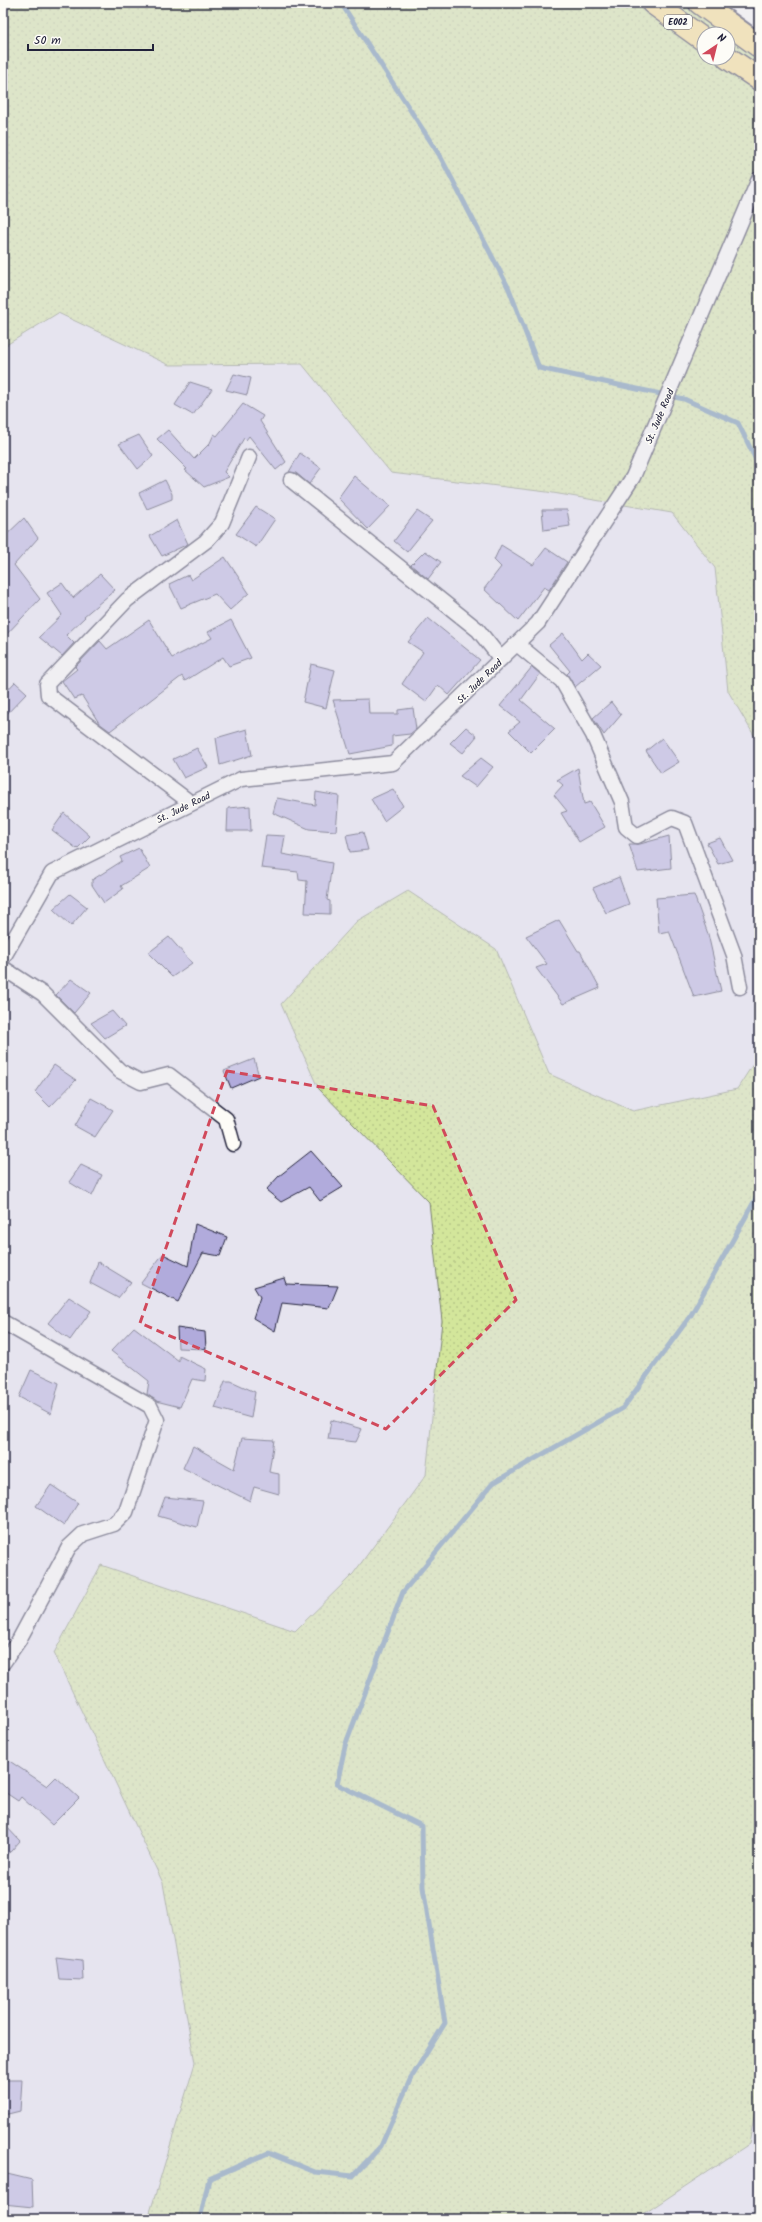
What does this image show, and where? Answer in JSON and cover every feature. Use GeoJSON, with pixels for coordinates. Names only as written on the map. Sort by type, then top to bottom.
{"type":"FeatureCollection","features":[{"type":"Feature","properties":{"kind":"highway","name":"E002"},"geometry":{"type":"LineString","coordinates":[[653,3],[696,34]]}},
{"type":"Feature","properties":{"kind":"highway","name":"E002"},"geometry":{"type":"LineString","coordinates":[[700,3],[759,46]]}},
{"type":"Feature","properties":{"kind":"highway"},"geometry":{"type":"LineString","coordinates":[[736,63],[759,79]]}},
{"type":"Feature","properties":{"kind":"street"},"geometry":{"type":"LineString","coordinates":[[734,3],[759,21]]}},
{"type":"Feature","properties":{"kind":"street","name":"St. Jude Road"},"geometry":{"type":"LineString","coordinates":[[3,958],[52,873],[241,779],[393,763],[538,623],[633,477],[759,179]]}},
{"type":"Feature","properties":{"kind":"street"},"geometry":{"type":"LineString","coordinates":[[191,803],[48,696],[47,684],[127,600],[206,541],[222,523],[249,457]]}},
{"type":"Feature","properties":{"kind":"street"},"geometry":{"type":"LineString","coordinates":[[291,480],[478,630],[501,659]]}},
{"type":"Feature","properties":{"kind":"street"},"geometry":{"type":"LineString","coordinates":[[517,644],[562,681],[593,736],[622,802],[626,827],[637,836],[672,818],[685,824],[734,955],[740,988]]}},
{"type":"Feature","properties":{"kind":"street"},"geometry":{"type":"LineString","coordinates":[[3,968],[43,994],[120,1071],[140,1082],[169,1076],[176,1080],[226,1119],[233,1144]]}},
{"type":"Feature","properties":{"kind":"street"},"geometry":{"type":"LineString","coordinates":[[3,1322],[150,1406],[157,1420],[126,1512],[114,1524],[83,1534],[69,1547],[19,1640],[3,1663]]}},
{"type":"Feature","properties":{"kind":"highlighted area"},"geometry":{"type":"Polygon","coordinates":[[[227,1071],[433,1106],[516,1300],[386,1429],[140,1323],[227,1071]]]}},
{"type":"Feature","properties":{"kind":"green space"},"geometry":{"type":"Polygon","coordinates":[[[3,3],[759,3],[759,744],[728,691],[715,568],[672,513],[547,492],[391,473],[302,364],[169,365],[58,313],[3,347],[3,3]]]}},
{"type":"Feature","properties":{"kind":"green space"},"geometry":{"type":"Polygon","coordinates":[[[408,891],[496,949],[549,1074],[633,1111],[737,1089],[759,1055],[759,2090],[749,2144],[636,2219],[148,2219],[195,2063],[163,1883],[54,1653],[101,1565],[295,1631],[353,1574],[426,1475],[442,1321],[429,1202],[318,1088],[281,1004],[357,921],[408,891]]]}},
{"type":"Feature","properties":{"kind":"building"},"geometry":{"type":"Polygon","coordinates":[[[234,374],[251,378],[247,395],[226,390],[234,374]]]}},
{"type":"Feature","properties":{"kind":"building"},"geometry":{"type":"Polygon","coordinates":[[[190,382],[212,389],[193,415],[175,405],[190,382]]]}},
{"type":"Feature","properties":{"kind":"building"},"geometry":{"type":"Polygon","coordinates":[[[243,404],[263,416],[260,421],[286,462],[276,470],[249,436],[246,440],[244,438],[224,472],[229,477],[204,487],[185,470],[187,469],[157,439],[168,430],[194,459],[210,443],[214,434],[217,436],[243,404]]]}},
{"type":"Feature","properties":{"kind":"building"},"geometry":{"type":"Polygon","coordinates":[[[139,435],[153,456],[138,469],[119,444],[139,435]]]}},
{"type":"Feature","properties":{"kind":"building"},"geometry":{"type":"Polygon","coordinates":[[[300,453],[321,468],[309,484],[296,473],[289,472],[300,453]]]}},
{"type":"Feature","properties":{"kind":"building"},"geometry":{"type":"Polygon","coordinates":[[[354,476],[390,506],[368,529],[338,498],[354,476]]]}},
{"type":"Feature","properties":{"kind":"building"},"geometry":{"type":"Polygon","coordinates":[[[165,480],[172,494],[172,499],[147,509],[139,493],[165,480]]]}},
{"type":"Feature","properties":{"kind":"building"},"geometry":{"type":"Polygon","coordinates":[[[256,507],[275,519],[256,547],[236,534],[256,507]]]}},
{"type":"Feature","properties":{"kind":"building"},"geometry":{"type":"Polygon","coordinates":[[[542,510],[567,510],[570,526],[544,530],[542,510]]]}},
{"type":"Feature","properties":{"kind":"building"},"geometry":{"type":"Polygon","coordinates":[[[417,511],[432,521],[407,552],[394,541],[417,511]]]}},
{"type":"Feature","properties":{"kind":"building"},"geometry":{"type":"Polygon","coordinates":[[[24,518],[38,538],[14,565],[40,599],[3,638],[3,538],[24,518]]]}},
{"type":"Feature","properties":{"kind":"building"},"geometry":{"type":"Polygon","coordinates":[[[177,520],[188,544],[162,556],[150,536],[177,520]]]}},
{"type":"Feature","properties":{"kind":"building"},"geometry":{"type":"Polygon","coordinates":[[[501,545],[533,565],[546,548],[567,562],[549,590],[544,587],[518,621],[484,589],[501,567],[494,560],[501,545]]]}},
{"type":"Feature","properties":{"kind":"building"},"geometry":{"type":"Polygon","coordinates":[[[425,551],[441,562],[428,579],[411,565],[425,551]]]}},
{"type":"Feature","properties":{"kind":"building"},"geometry":{"type":"Polygon","coordinates":[[[225,557],[249,593],[230,610],[215,594],[181,608],[169,584],[188,575],[191,580],[225,557]]]}},
{"type":"Feature","properties":{"kind":"building"},"geometry":{"type":"Polygon","coordinates":[[[100,574],[115,590],[84,616],[85,617],[66,635],[74,643],[62,656],[39,637],[62,615],[47,593],[62,583],[73,598],[100,574]]]}},
{"type":"Feature","properties":{"kind":"building"},"geometry":{"type":"Polygon","coordinates":[[[428,618],[480,660],[449,695],[438,685],[426,702],[402,684],[423,652],[408,642],[428,618]]]}},
{"type":"Feature","properties":{"kind":"building"},"geometry":{"type":"Polygon","coordinates":[[[149,620],[172,658],[212,638],[208,632],[231,620],[251,658],[229,666],[223,657],[185,681],[182,676],[110,731],[99,723],[82,696],[74,699],[62,681],[77,669],[75,667],[100,641],[107,649],[149,620]]]}},
{"type":"Feature","properties":{"kind":"building"},"geometry":{"type":"Polygon","coordinates":[[[563,633],[582,659],[588,653],[601,665],[575,687],[567,674],[570,671],[549,645],[563,633]]]}},
{"type":"Feature","properties":{"kind":"building"},"geometry":{"type":"Polygon","coordinates":[[[311,664],[335,670],[326,708],[303,702],[311,664]]]}},
{"type":"Feature","properties":{"kind":"building"},"geometry":{"type":"Polygon","coordinates":[[[532,667],[540,674],[521,700],[555,729],[531,753],[509,731],[520,722],[500,706],[532,667]]]}},
{"type":"Feature","properties":{"kind":"building"},"geometry":{"type":"Polygon","coordinates":[[[15,682],[27,693],[3,718],[3,695],[15,682]]]}},
{"type":"Feature","properties":{"kind":"building"},"geometry":{"type":"Polygon","coordinates":[[[368,699],[369,714],[398,714],[398,710],[413,708],[416,729],[410,734],[392,736],[392,746],[350,754],[333,700],[368,699]]]}},
{"type":"Feature","properties":{"kind":"building"},"geometry":{"type":"Polygon","coordinates":[[[611,702],[621,715],[604,735],[593,718],[611,702]]]}},
{"type":"Feature","properties":{"kind":"building"},"geometry":{"type":"Polygon","coordinates":[[[466,727],[477,736],[463,753],[450,743],[466,727]]]}},
{"type":"Feature","properties":{"kind":"building"},"geometry":{"type":"Polygon","coordinates":[[[247,729],[252,755],[220,765],[216,738],[247,729]]]}},
{"type":"Feature","properties":{"kind":"building"},"geometry":{"type":"Polygon","coordinates":[[[662,738],[679,762],[661,773],[646,751],[662,738]]]}},
{"type":"Feature","properties":{"kind":"building"},"geometry":{"type":"Polygon","coordinates":[[[197,748],[208,767],[184,778],[173,759],[197,748]]]}},
{"type":"Feature","properties":{"kind":"building"},"geometry":{"type":"Polygon","coordinates":[[[481,758],[493,767],[476,787],[460,776],[481,758]]]}},
{"type":"Feature","properties":{"kind":"building"},"geometry":{"type":"Polygon","coordinates":[[[578,768],[584,804],[590,802],[605,827],[579,842],[561,813],[567,811],[554,795],[563,785],[557,780],[578,768]]]}},
{"type":"Feature","properties":{"kind":"building"},"geometry":{"type":"Polygon","coordinates":[[[393,789],[403,806],[384,821],[371,799],[393,789]]]}},
{"type":"Feature","properties":{"kind":"building"},"geometry":{"type":"Polygon","coordinates":[[[316,792],[339,796],[336,831],[309,829],[273,813],[277,798],[315,805],[316,792]]]}},
{"type":"Feature","properties":{"kind":"building"},"geometry":{"type":"Polygon","coordinates":[[[250,806],[251,831],[227,831],[228,808],[250,806]]]}},
{"type":"Feature","properties":{"kind":"building"},"geometry":{"type":"Polygon","coordinates":[[[64,813],[90,836],[77,849],[52,830],[64,813]]]}},
{"type":"Feature","properties":{"kind":"building"},"geometry":{"type":"Polygon","coordinates":[[[363,832],[368,850],[350,852],[346,835],[363,832]]]}},
{"type":"Feature","properties":{"kind":"building"},"geometry":{"type":"Polygon","coordinates":[[[266,835],[285,836],[282,854],[332,863],[327,900],[330,901],[330,914],[305,913],[307,881],[299,880],[298,872],[261,868],[266,835]]]}},
{"type":"Feature","properties":{"kind":"building"},"geometry":{"type":"Polygon","coordinates":[[[669,836],[671,868],[638,872],[629,844],[640,844],[669,836]]]}},
{"type":"Feature","properties":{"kind":"building"},"geometry":{"type":"Polygon","coordinates":[[[720,838],[732,860],[718,864],[707,843],[720,838]]]}},
{"type":"Feature","properties":{"kind":"building"},"geometry":{"type":"Polygon","coordinates":[[[139,848],[150,868],[121,886],[123,889],[104,903],[92,885],[92,880],[122,861],[120,857],[139,848]]]}},
{"type":"Feature","properties":{"kind":"building"},"geometry":{"type":"Polygon","coordinates":[[[619,877],[629,904],[606,913],[593,888],[619,877]]]}},
{"type":"Feature","properties":{"kind":"building"},"geometry":{"type":"Polygon","coordinates":[[[70,894],[87,907],[71,926],[53,909],[70,894]]]}},
{"type":"Feature","properties":{"kind":"building"},"geometry":{"type":"Polygon","coordinates":[[[694,895],[708,934],[721,991],[694,997],[669,931],[659,933],[656,898],[694,895]]]}},
{"type":"Feature","properties":{"kind":"building"},"geometry":{"type":"Polygon","coordinates":[[[559,920],[578,951],[580,951],[600,988],[563,1004],[536,968],[547,964],[526,936],[559,920]]]}},
{"type":"Feature","properties":{"kind":"building"},"geometry":{"type":"Polygon","coordinates":[[[169,937],[192,963],[172,977],[148,953],[169,937]]]}},
{"type":"Feature","properties":{"kind":"building"},"geometry":{"type":"Polygon","coordinates":[[[71,979],[91,993],[74,1013],[56,995],[71,979]]]}},
{"type":"Feature","properties":{"kind":"building"},"geometry":{"type":"Polygon","coordinates":[[[112,1011],[125,1026],[105,1038],[91,1023],[112,1011]]]}},
{"type":"Feature","properties":{"kind":"building"},"geometry":{"type":"Polygon","coordinates":[[[254,1059],[259,1076],[231,1088],[224,1071],[254,1059]]]}},
{"type":"Feature","properties":{"kind":"building"},"geometry":{"type":"Polygon","coordinates":[[[54,1065],[76,1080],[50,1107],[35,1092],[54,1065]]]}},
{"type":"Feature","properties":{"kind":"building"},"geometry":{"type":"Polygon","coordinates":[[[91,1098],[113,1110],[95,1137],[75,1126],[91,1098]]]}},
{"type":"Feature","properties":{"kind":"building"},"geometry":{"type":"Polygon","coordinates":[[[311,1151],[343,1187],[320,1201],[309,1187],[281,1202],[266,1190],[279,1176],[311,1151]]]}},
{"type":"Feature","properties":{"kind":"building"},"geometry":{"type":"Polygon","coordinates":[[[81,1165],[102,1175],[92,1196],[69,1182],[81,1165]]]}},
{"type":"Feature","properties":{"kind":"building"},"geometry":{"type":"Polygon","coordinates":[[[195,1224],[227,1237],[220,1256],[203,1253],[178,1302],[141,1283],[163,1254],[188,1266],[195,1224]]]}},
{"type":"Feature","properties":{"kind":"building"},"geometry":{"type":"Polygon","coordinates":[[[98,1262],[131,1282],[118,1298],[90,1283],[98,1262]]]}},
{"type":"Feature","properties":{"kind":"building"},"geometry":{"type":"Polygon","coordinates":[[[284,1278],[286,1284],[338,1286],[329,1308],[282,1303],[275,1331],[253,1318],[260,1297],[254,1287],[284,1278]]]}},
{"type":"Feature","properties":{"kind":"building"},"geometry":{"type":"Polygon","coordinates":[[[69,1297],[91,1311],[70,1340],[48,1323],[69,1297]]]}},
{"type":"Feature","properties":{"kind":"building"},"geometry":{"type":"Polygon","coordinates":[[[134,1327],[179,1361],[179,1356],[206,1369],[205,1381],[192,1379],[180,1407],[156,1401],[147,1394],[149,1381],[111,1351],[134,1327]]]}},
{"type":"Feature","properties":{"kind":"building"},"geometry":{"type":"Polygon","coordinates":[[[177,1328],[205,1332],[206,1349],[178,1348],[177,1328]]]}},
{"type":"Feature","properties":{"kind":"building"},"geometry":{"type":"Polygon","coordinates":[[[31,1370],[59,1383],[51,1414],[19,1397],[31,1370]]]}},
{"type":"Feature","properties":{"kind":"building"},"geometry":{"type":"Polygon","coordinates":[[[225,1381],[231,1381],[255,1392],[251,1418],[215,1408],[225,1381]]]}},
{"type":"Feature","properties":{"kind":"building"},"geometry":{"type":"Polygon","coordinates":[[[331,1420],[362,1429],[356,1442],[328,1439],[331,1420]]]}},
{"type":"Feature","properties":{"kind":"building"},"geometry":{"type":"Polygon","coordinates":[[[242,1438],[274,1440],[269,1472],[279,1474],[279,1494],[254,1487],[250,1501],[183,1468],[193,1446],[234,1469],[242,1438]]]}},
{"type":"Feature","properties":{"kind":"building"},"geometry":{"type":"Polygon","coordinates":[[[51,1485],[78,1503],[64,1526],[36,1506],[51,1485]]]}},
{"type":"Feature","properties":{"kind":"building"},"geometry":{"type":"Polygon","coordinates":[[[165,1497],[203,1501],[197,1527],[158,1516],[165,1497]]]}},
{"type":"Feature","properties":{"kind":"building"},"geometry":{"type":"Polygon","coordinates":[[[8,1760],[47,1786],[56,1777],[79,1798],[52,1825],[21,1797],[18,1801],[3,1791],[3,1771],[8,1760]]]}},
{"type":"Feature","properties":{"kind":"building"},"geometry":{"type":"Polygon","coordinates":[[[3,1823],[20,1841],[3,1860],[3,1823]]]}},
{"type":"Feature","properties":{"kind":"building"},"geometry":{"type":"Polygon","coordinates":[[[56,1957],[82,1960],[83,1980],[59,1979],[56,1957]]]}},
{"type":"Feature","properties":{"kind":"building"},"geometry":{"type":"Polygon","coordinates":[[[3,2080],[22,2080],[20,2111],[4,2115],[3,2080]]]}},
{"type":"Feature","properties":{"kind":"building"},"geometry":{"type":"Polygon","coordinates":[[[3,2173],[32,2180],[33,2207],[3,2204],[3,2173]]]}},
{"type":"Feature","properties":{"kind":"waterway"},"geometry":{"type":"LineString","coordinates":[[341,3],[440,156],[509,289],[539,368],[684,399],[738,423],[759,466]]}},
{"type":"Feature","properties":{"kind":"waterway"},"geometry":{"type":"LineString","coordinates":[[200,2219],[209,2179],[268,2153],[315,2172],[353,2176],[381,2146],[410,2080],[445,2023],[423,1887],[422,1826],[337,1784],[345,1746],[403,1592],[493,1483],[623,1408],[691,1315],[759,1193]]}}]}
